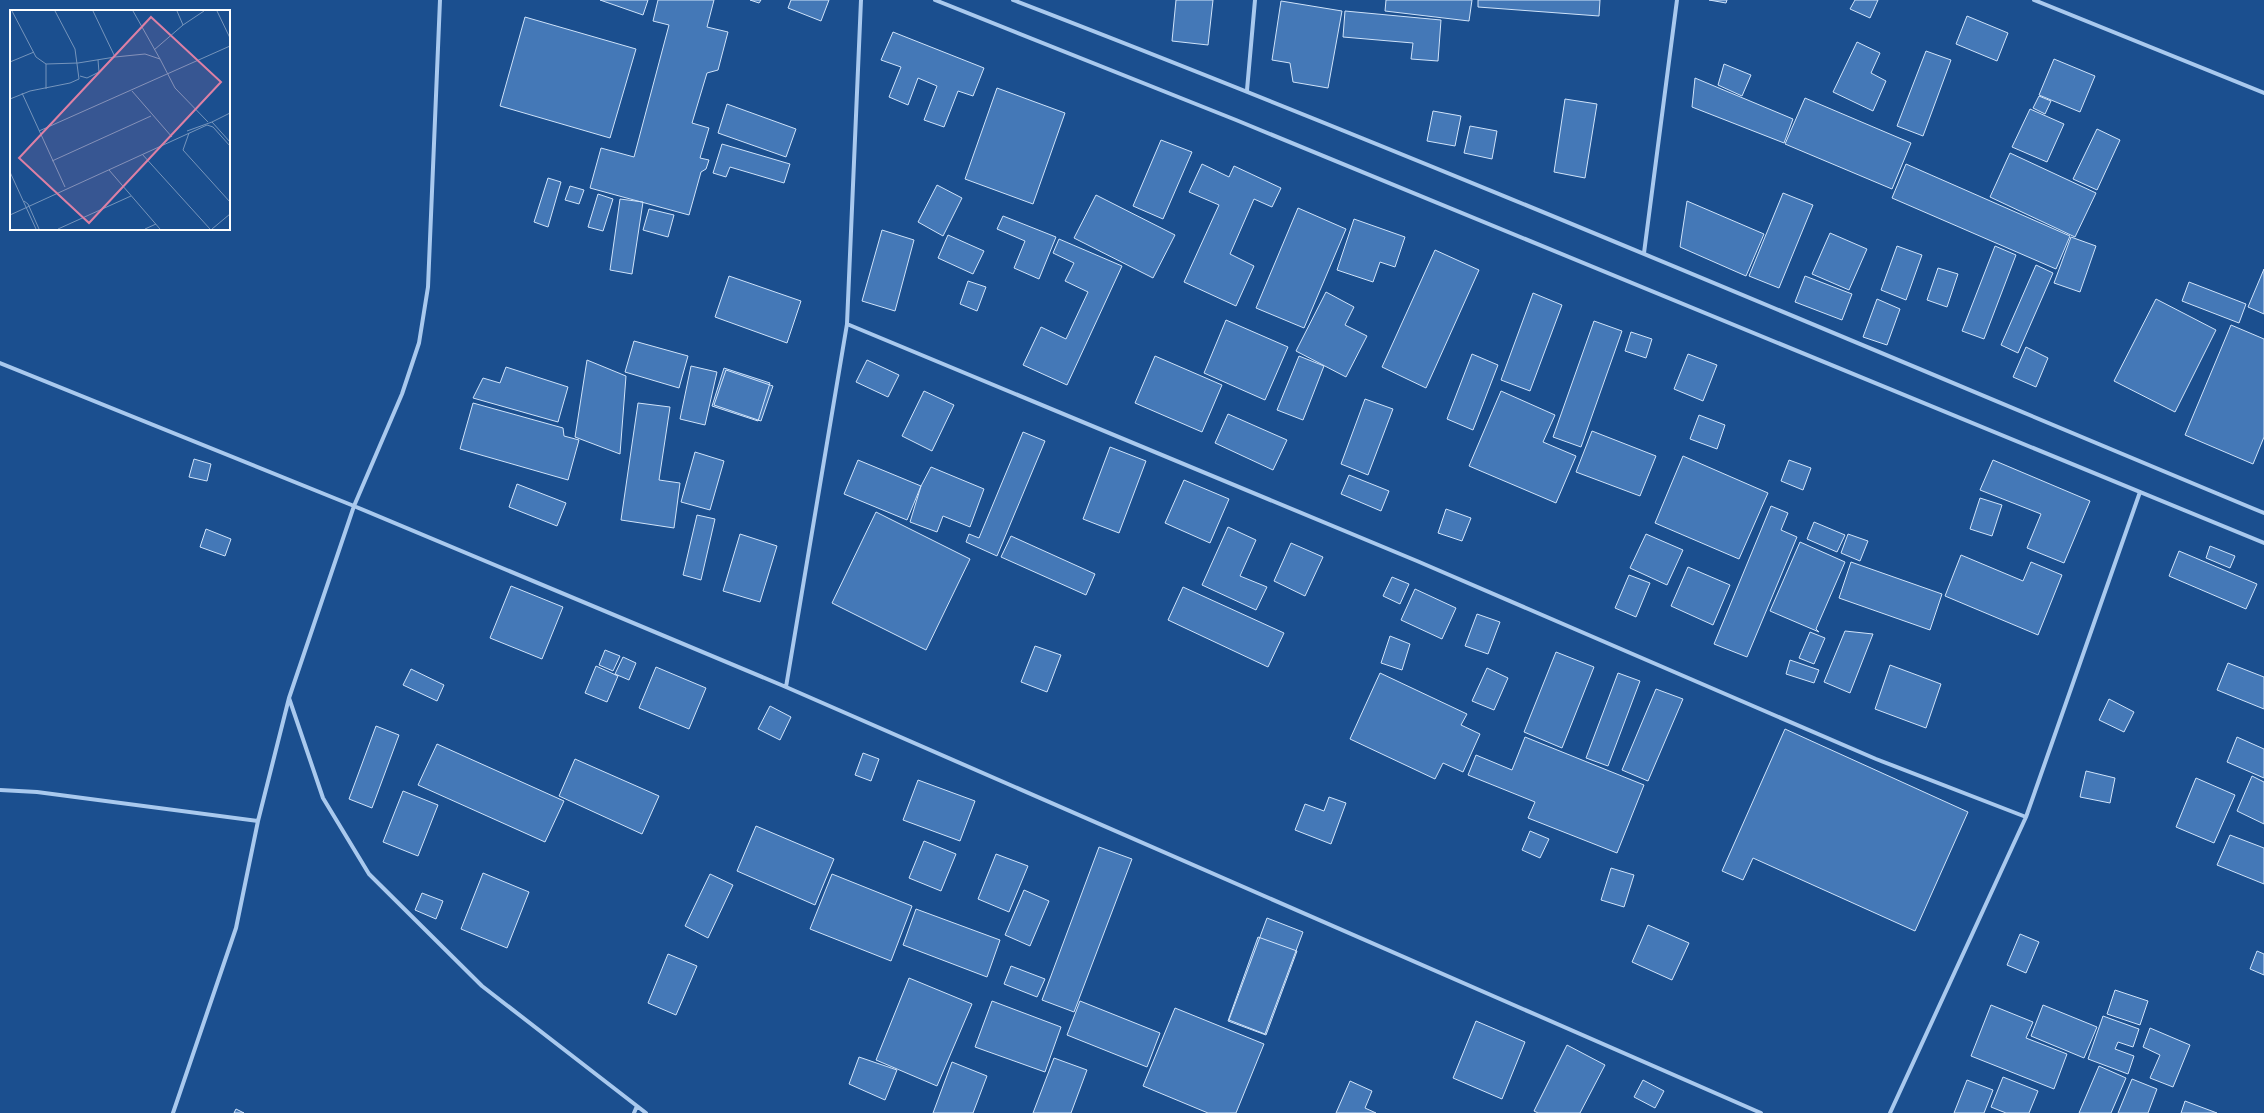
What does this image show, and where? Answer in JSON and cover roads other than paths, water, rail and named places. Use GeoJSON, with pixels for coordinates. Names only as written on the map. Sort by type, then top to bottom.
{"type":"FeatureCollection","features":[{"type":"Feature","properties":{"kind":"street"},"geometry":{"type":"LineString","coordinates":[[173,1113],[236,928],[258,821],[289,698],[354,506],[402,394],[420,336],[428,287],[440,0]]}},
{"type":"Feature","properties":{"kind":"street"},"geometry":{"type":"LineString","coordinates":[[786,687],[847,324],[861,0]]}},
{"type":"Feature","properties":{"kind":"street"},"geometry":{"type":"LineString","coordinates":[[935,0],[1236,120],[2264,543]]}},
{"type":"Feature","properties":{"kind":"street"},"geometry":{"type":"LineString","coordinates":[[1013,0],[1247,90],[1644,253],[2264,513]]}},
{"type":"Feature","properties":{"kind":"street"},"geometry":{"type":"LineString","coordinates":[[1247,90],[1255,0]]}},
{"type":"Feature","properties":{"kind":"street"},"geometry":{"type":"LineString","coordinates":[[1644,253],[1677,0]]}},
{"type":"Feature","properties":{"kind":"street"},"geometry":{"type":"LineString","coordinates":[[2034,0],[2264,93]]}},
{"type":"Feature","properties":{"kind":"street"},"geometry":{"type":"LineString","coordinates":[[847,324],[1417,561],[1876,759],[2026,817]]}},
{"type":"Feature","properties":{"kind":"street"},"geometry":{"type":"LineString","coordinates":[[0,362],[354,506],[786,687],[1761,1113]]}},
{"type":"Feature","properties":{"kind":"street"},"geometry":{"type":"LineString","coordinates":[[1890,1113],[2026,817],[2140,492]]}},
{"type":"Feature","properties":{"kind":"street"},"geometry":{"type":"LineString","coordinates":[[289,698],[323,798],[369,874],[482,986],[646,1113]]}},
{"type":"Feature","properties":{"kind":"street"},"geometry":{"type":"LineString","coordinates":[[0,790],[37,792],[258,821]]}},
{"type":"Feature","properties":{"kind":"street"},"geometry":{"type":"LineString","coordinates":[[634,1113],[636,1106]]}}]}
